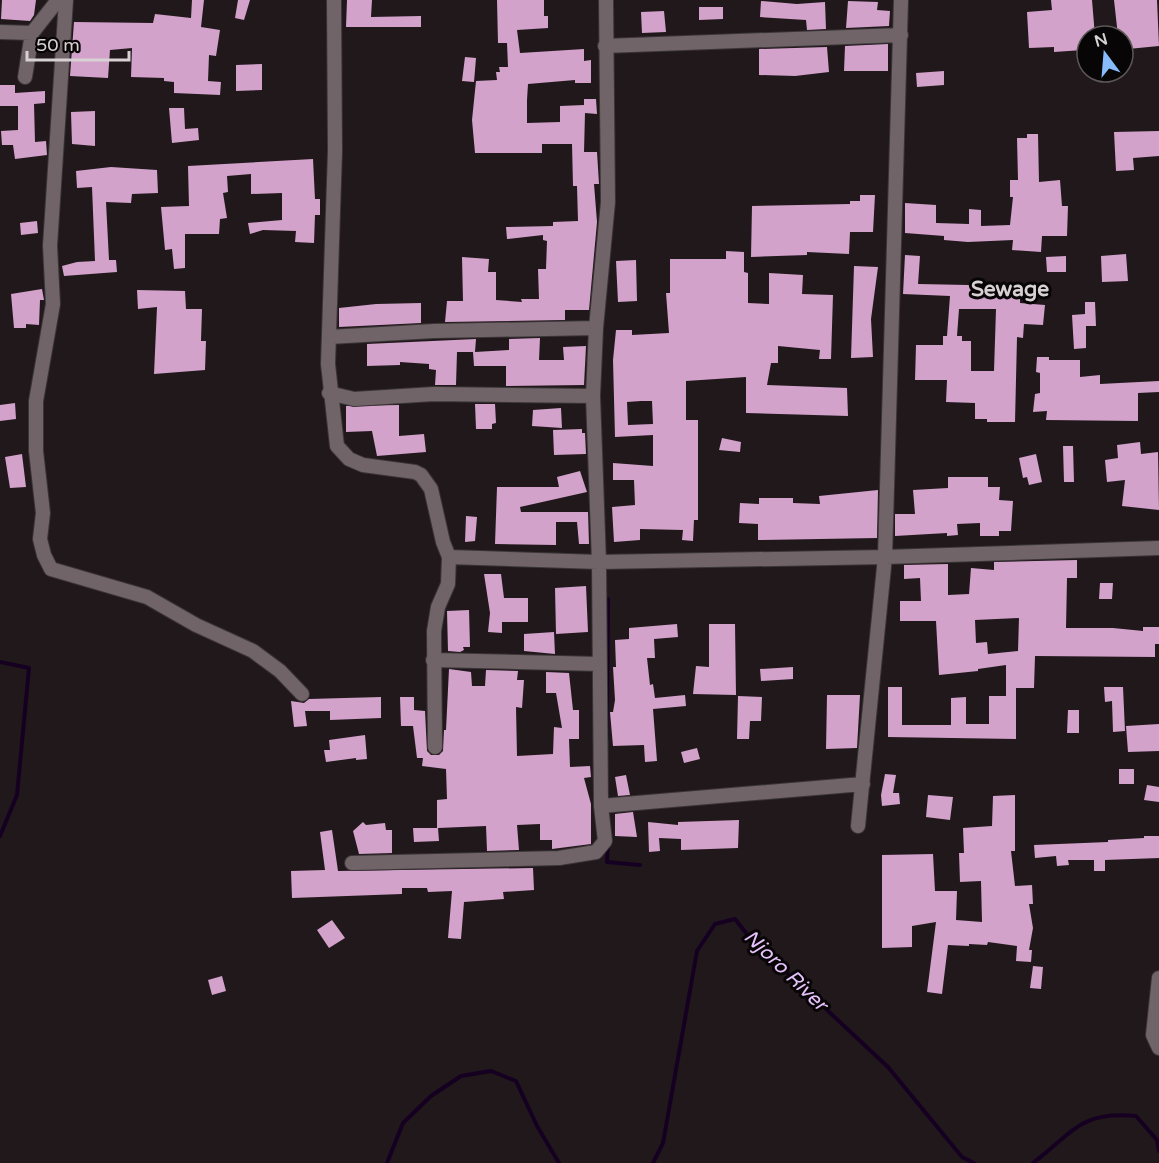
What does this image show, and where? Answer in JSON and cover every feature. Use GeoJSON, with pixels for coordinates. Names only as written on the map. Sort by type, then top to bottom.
{"type":"FeatureCollection","features":[{"type":"Feature","properties":{"kind":"street"},"geometry":{"type":"LineString","coordinates":[[25,77],[32,33],[58,0]]}},
{"type":"Feature","properties":{"kind":"street"},"geometry":{"type":"LineString","coordinates":[[66,0],[50,246],[53,304],[36,401],[36,451],[43,513],[40,539],[44,555],[51,569],[147,597],[196,625],[252,651],[280,671],[302,694]]}},
{"type":"Feature","properties":{"kind":"street"},"geometry":{"type":"LineString","coordinates":[[334,0],[335,151],[329,393],[338,446],[349,459],[363,465],[415,472],[431,489],[443,542],[449,557],[448,584],[438,607],[433,660],[435,747]]}},
{"type":"Feature","properties":{"kind":"street"},"geometry":{"type":"LineString","coordinates":[[352,862],[582,855],[596,852],[605,841],[601,806],[598,664],[599,562],[593,396],[596,328],[608,202],[606,0]]}},
{"type":"Feature","properties":{"kind":"street"},"geometry":{"type":"LineString","coordinates":[[858,826],[885,557],[894,201],[902,35],[900,0]]}},
{"type":"Feature","properties":{"kind":"street"},"geometry":{"type":"LineString","coordinates":[[0,32],[32,33]]}},
{"type":"Feature","properties":{"kind":"street"},"geometry":{"type":"LineString","coordinates":[[605,46],[902,35]]}},
{"type":"Feature","properties":{"kind":"street"},"geometry":{"type":"LineString","coordinates":[[330,337],[434,331],[596,328]]}},
{"type":"Feature","properties":{"kind":"street"},"geometry":{"type":"LineString","coordinates":[[329,393],[354,399],[434,394],[593,396]]}},
{"type":"Feature","properties":{"kind":"street"},"geometry":{"type":"LineString","coordinates":[[449,557],[599,562],[885,557],[1159,548]]}},
{"type":"Feature","properties":{"kind":"street"},"geometry":{"type":"LineString","coordinates":[[433,660],[598,664]]}},
{"type":"Feature","properties":{"kind":"street"},"geometry":{"type":"LineString","coordinates":[[601,806],[862,784]]}},
{"type":"Feature","properties":{"kind":"street"},"geometry":{"type":"LineString","coordinates":[[1159,978],[1153,1035],[1159,1048]]}},
{"type":"Feature","properties":{"kind":"building"},"geometry":{"type":"Polygon","coordinates":[[[2,0],[36,0],[34,15],[30,21],[1,19],[2,0]]]}},
{"type":"Feature","properties":{"kind":"building"},"geometry":{"type":"Polygon","coordinates":[[[192,0],[204,0],[201,27],[220,30],[216,56],[209,55],[208,81],[221,82],[220,95],[174,93],[174,82],[164,81],[164,78],[131,77],[132,48],[110,50],[108,78],[70,76],[74,22],[153,23],[155,14],[191,18],[192,0]]]}},
{"type":"Feature","properties":{"kind":"building"},"geometry":{"type":"Polygon","coordinates":[[[238,0],[250,0],[244,20],[235,18],[238,0]]]}},
{"type":"Feature","properties":{"kind":"building"},"geometry":{"type":"Polygon","coordinates":[[[347,0],[372,0],[371,17],[421,16],[421,27],[346,27],[347,0]]]}},
{"type":"Feature","properties":{"kind":"building"},"geometry":{"type":"Polygon","coordinates":[[[497,0],[544,0],[544,16],[548,16],[548,28],[517,30],[520,53],[584,49],[584,61],[591,60],[591,83],[575,83],[575,80],[528,84],[527,123],[560,122],[560,106],[584,105],[584,99],[596,99],[597,114],[585,113],[584,152],[597,152],[599,184],[594,184],[597,222],[589,310],[565,310],[565,320],[445,322],[447,301],[463,301],[462,257],[489,259],[488,272],[496,272],[496,300],[522,302],[521,299],[539,299],[538,269],[546,269],[547,241],[543,240],[543,235],[507,239],[506,227],[553,226],[553,222],[578,221],[577,186],[573,186],[572,144],[542,144],[542,153],[475,153],[472,120],[476,81],[497,80],[496,72],[500,72],[499,67],[508,67],[507,43],[498,43],[497,0]]]}},
{"type":"Feature","properties":{"kind":"building"},"geometry":{"type":"Polygon","coordinates":[[[1051,0],[1092,0],[1094,24],[1075,24],[1075,51],[1054,52],[1054,47],[1029,48],[1027,12],[1052,10],[1051,0]]]}},
{"type":"Feature","properties":{"kind":"building"},"geometry":{"type":"Polygon","coordinates":[[[1114,0],[1157,0],[1159,46],[1135,48],[1135,24],[1117,24],[1114,0]]]}},
{"type":"Feature","properties":{"kind":"building"},"geometry":{"type":"Polygon","coordinates":[[[761,1],[797,4],[825,2],[826,29],[807,30],[806,20],[760,17],[761,1]]]}},
{"type":"Feature","properties":{"kind":"building"},"geometry":{"type":"Polygon","coordinates":[[[848,1],[878,2],[877,10],[890,11],[889,26],[846,28],[848,1]]]}},
{"type":"Feature","properties":{"kind":"building"},"geometry":{"type":"Polygon","coordinates":[[[699,7],[723,7],[723,19],[699,20],[699,7]]]}},
{"type":"Feature","properties":{"kind":"building"},"geometry":{"type":"Polygon","coordinates":[[[664,11],[666,32],[642,33],[641,12],[664,11]]]}},
{"type":"Feature","properties":{"kind":"building"},"geometry":{"type":"Polygon","coordinates":[[[888,44],[888,71],[844,71],[845,46],[888,44]]]}},
{"type":"Feature","properties":{"kind":"building"},"geometry":{"type":"Polygon","coordinates":[[[827,47],[829,72],[795,76],[759,75],[759,49],[827,47]]]}},
{"type":"Feature","properties":{"kind":"building"},"geometry":{"type":"Polygon","coordinates":[[[465,57],[476,58],[474,82],[462,81],[465,57]]]}},
{"type":"Feature","properties":{"kind":"building"},"geometry":{"type":"Polygon","coordinates":[[[262,64],[262,90],[236,91],[236,65],[262,64]]]}},
{"type":"Feature","properties":{"kind":"building"},"geometry":{"type":"Polygon","coordinates":[[[944,71],[944,85],[917,87],[916,73],[944,71]]]}},
{"type":"Feature","properties":{"kind":"building"},"geometry":{"type":"Polygon","coordinates":[[[0,85],[15,85],[15,93],[45,91],[45,103],[34,104],[35,142],[46,141],[47,155],[15,159],[13,145],[2,145],[1,131],[18,130],[18,106],[0,106],[0,85]]]}},
{"type":"Feature","properties":{"kind":"building"},"geometry":{"type":"Polygon","coordinates":[[[169,108],[184,108],[185,129],[198,128],[199,140],[172,143],[169,108]]]}},
{"type":"Feature","properties":{"kind":"building"},"geometry":{"type":"Polygon","coordinates":[[[95,111],[95,146],[72,144],[71,112],[95,111]]]}},
{"type":"Feature","properties":{"kind":"building"},"geometry":{"type":"Polygon","coordinates":[[[1159,131],[1159,156],[1133,158],[1134,170],[1116,171],[1114,132],[1159,131]]]}},
{"type":"Feature","properties":{"kind":"building"},"geometry":{"type":"Polygon","coordinates":[[[1027,134],[1038,134],[1039,182],[1060,180],[1062,206],[1068,206],[1067,236],[1042,236],[1041,252],[1012,250],[1013,240],[968,242],[944,240],[944,236],[905,233],[905,203],[936,205],[936,223],[969,224],[969,209],[981,210],[981,226],[1010,225],[1013,197],[1010,197],[1010,180],[1018,180],[1017,138],[1027,138],[1027,134]]]}},
{"type":"Feature","properties":{"kind":"building"},"geometry":{"type":"Polygon","coordinates":[[[313,159],[315,199],[320,199],[320,215],[315,215],[314,243],[295,242],[296,231],[263,230],[250,234],[248,223],[282,220],[282,193],[251,194],[251,174],[227,176],[228,192],[223,193],[227,218],[220,219],[219,234],[185,234],[185,268],[174,269],[172,249],[165,250],[161,207],[189,206],[188,166],[313,159]]]}},
{"type":"Feature","properties":{"kind":"building"},"geometry":{"type":"Polygon","coordinates":[[[111,167],[157,170],[158,193],[132,194],[131,203],[106,202],[109,260],[116,260],[117,272],[64,276],[62,266],[95,261],[92,187],[77,188],[76,171],[111,167]]]}},
{"type":"Feature","properties":{"kind":"building"},"geometry":{"type":"Polygon","coordinates":[[[860,195],[875,195],[873,232],[850,232],[849,254],[807,252],[807,255],[751,257],[752,206],[850,204],[850,201],[860,201],[860,195]]]}},
{"type":"Feature","properties":{"kind":"building"},"geometry":{"type":"Polygon","coordinates":[[[37,221],[38,233],[21,235],[20,223],[37,221]]]}},
{"type":"Feature","properties":{"kind":"building"},"geometry":{"type":"Polygon","coordinates":[[[726,251],[744,252],[744,272],[748,273],[748,303],[769,304],[769,273],[803,275],[802,294],[833,295],[831,359],[819,359],[820,350],[778,346],[778,363],[771,363],[767,385],[847,388],[848,416],[746,413],[746,377],[686,381],[686,420],[698,420],[698,520],[694,520],[693,541],[682,540],[683,530],[640,529],[640,540],[614,542],[612,507],[635,505],[634,480],[613,480],[613,463],[653,466],[653,435],[615,437],[613,360],[616,330],[632,330],[632,335],[669,333],[666,293],[670,293],[670,259],[726,259],[726,251]],[[652,401],[627,402],[628,425],[653,424],[652,401]]]}},
{"type":"Feature","properties":{"kind":"building"},"geometry":{"type":"Polygon","coordinates":[[[1126,254],[1128,281],[1102,282],[1101,256],[1126,254]]]}},
{"type":"Feature","properties":{"kind":"building"},"geometry":{"type":"Polygon","coordinates":[[[905,255],[920,256],[918,284],[1020,286],[1020,303],[1045,305],[1043,325],[1024,324],[1023,338],[1017,337],[1015,422],[987,422],[987,419],[975,419],[975,403],[946,402],[947,380],[915,380],[916,345],[943,345],[943,336],[947,336],[950,296],[903,294],[905,255]],[[959,309],[957,336],[962,336],[962,341],[971,341],[971,371],[994,371],[996,309],[959,309]]]}},
{"type":"Feature","properties":{"kind":"building"},"geometry":{"type":"Polygon","coordinates":[[[1066,256],[1066,272],[1047,272],[1046,257],[1066,256]]]}},
{"type":"Feature","properties":{"kind":"building"},"geometry":{"type":"Polygon","coordinates":[[[636,260],[637,301],[618,302],[616,261],[636,260]]]}},
{"type":"Feature","properties":{"kind":"building"},"geometry":{"type":"Polygon","coordinates":[[[854,266],[878,267],[871,319],[873,357],[851,358],[854,266]]]}},
{"type":"Feature","properties":{"kind":"building"},"geometry":{"type":"Polygon","coordinates":[[[42,289],[44,300],[40,300],[39,325],[26,324],[26,328],[14,328],[11,294],[42,289]]]}},
{"type":"Feature","properties":{"kind":"building"},"geometry":{"type":"Polygon","coordinates":[[[137,290],[185,291],[186,309],[202,309],[201,341],[206,341],[205,370],[154,374],[157,307],[138,309],[137,290]]]}},
{"type":"Feature","properties":{"kind":"building"},"geometry":{"type":"Polygon","coordinates":[[[1085,302],[1095,302],[1096,326],[1086,326],[1086,348],[1074,349],[1072,315],[1085,314],[1085,302]]]}},
{"type":"Feature","properties":{"kind":"building"},"geometry":{"type":"Polygon","coordinates":[[[421,303],[421,323],[339,327],[339,308],[421,303]]]}},
{"type":"Feature","properties":{"kind":"building"},"geometry":{"type":"Polygon","coordinates":[[[540,338],[539,360],[564,360],[563,347],[586,346],[584,385],[506,386],[506,366],[474,366],[473,352],[457,352],[456,385],[435,385],[436,370],[429,369],[429,364],[400,362],[400,365],[367,366],[367,344],[476,339],[475,352],[509,350],[509,339],[540,338]]]}},
{"type":"Feature","properties":{"kind":"building"},"geometry":{"type":"Polygon","coordinates":[[[1037,357],[1049,357],[1049,360],[1080,360],[1080,377],[1100,375],[1100,384],[1159,381],[1159,392],[1138,393],[1138,421],[1046,420],[1047,411],[1033,412],[1035,394],[1040,393],[1040,373],[1036,372],[1037,357]]]}},
{"type":"Feature","properties":{"kind":"building"},"geometry":{"type":"Polygon","coordinates":[[[15,403],[16,419],[0,421],[0,405],[15,403]]]}},
{"type":"Feature","properties":{"kind":"building"},"geometry":{"type":"Polygon","coordinates":[[[475,404],[495,404],[496,423],[492,424],[492,429],[476,429],[475,404]]]}},
{"type":"Feature","properties":{"kind":"building"},"geometry":{"type":"Polygon","coordinates":[[[399,405],[399,436],[424,434],[426,452],[377,456],[372,431],[346,432],[346,406],[399,405]]]}},
{"type":"Feature","properties":{"kind":"building"},"geometry":{"type":"Polygon","coordinates":[[[561,408],[562,428],[532,426],[533,410],[561,408]]]}},
{"type":"Feature","properties":{"kind":"building"},"geometry":{"type":"Polygon","coordinates":[[[582,429],[582,433],[585,433],[586,454],[554,455],[553,430],[582,429]]]}},
{"type":"Feature","properties":{"kind":"building"},"geometry":{"type":"Polygon","coordinates":[[[722,438],[741,442],[740,452],[719,450],[722,438]]]}},
{"type":"Feature","properties":{"kind":"building"},"geometry":{"type":"Polygon","coordinates":[[[1140,442],[1141,454],[1158,452],[1159,510],[1122,506],[1125,480],[1107,482],[1105,460],[1118,458],[1117,445],[1140,442]]]}},
{"type":"Feature","properties":{"kind":"building"},"geometry":{"type":"Polygon","coordinates":[[[1063,446],[1073,446],[1074,482],[1064,482],[1063,446]]]}},
{"type":"Feature","properties":{"kind":"building"},"geometry":{"type":"Polygon","coordinates":[[[22,454],[26,487],[10,488],[5,457],[22,454]]]}},
{"type":"Feature","properties":{"kind":"building"},"geometry":{"type":"Polygon","coordinates":[[[1036,454],[1042,482],[1029,485],[1027,477],[1023,478],[1019,458],[1036,454]]]}},
{"type":"Feature","properties":{"kind":"building"},"geometry":{"type":"Polygon","coordinates":[[[580,471],[587,492],[520,507],[521,512],[588,512],[589,544],[579,544],[577,522],[556,522],[556,545],[495,544],[497,487],[559,487],[557,477],[580,471]]]}},
{"type":"Feature","properties":{"kind":"building"},"geometry":{"type":"Polygon","coordinates":[[[948,477],[988,477],[988,487],[1000,487],[999,500],[1013,501],[1011,531],[999,531],[999,536],[980,536],[980,523],[957,524],[958,535],[947,536],[947,533],[895,536],[895,514],[915,514],[913,490],[948,488],[948,477]]]}},
{"type":"Feature","properties":{"kind":"building"},"geometry":{"type":"Polygon","coordinates":[[[878,490],[877,538],[758,540],[758,524],[739,523],[740,503],[759,504],[759,498],[793,498],[793,503],[820,504],[819,496],[878,490]]]}},
{"type":"Feature","properties":{"kind":"building"},"geometry":{"type":"Polygon","coordinates":[[[466,516],[477,517],[475,541],[465,542],[466,516]]]}},
{"type":"Feature","properties":{"kind":"building"},"geometry":{"type":"Polygon","coordinates":[[[1077,560],[1077,578],[1067,578],[1066,628],[1113,628],[1143,631],[1143,627],[1159,627],[1159,644],[1155,644],[1155,657],[1035,656],[1034,688],[1016,688],[1016,739],[888,737],[888,687],[902,687],[902,725],[951,725],[951,698],[966,697],[966,724],[989,724],[989,696],[1006,696],[1006,665],[978,669],[978,671],[939,675],[936,621],[900,621],[900,601],[921,601],[920,578],[904,579],[904,565],[948,564],[948,595],[969,594],[971,568],[994,570],[994,562],[1077,560]],[[1019,618],[975,620],[976,643],[987,642],[988,654],[1018,651],[1019,618]]]}},
{"type":"Feature","properties":{"kind":"building"},"geometry":{"type":"Polygon","coordinates":[[[484,574],[501,574],[504,598],[528,598],[528,622],[502,622],[502,633],[488,632],[490,613],[484,574]]]}},
{"type":"Feature","properties":{"kind":"building"},"geometry":{"type":"Polygon","coordinates":[[[1100,583],[1113,583],[1112,599],[1099,599],[1100,583]]]}},
{"type":"Feature","properties":{"kind":"building"},"geometry":{"type":"Polygon","coordinates":[[[586,586],[588,632],[556,634],[555,588],[586,586]]]}},
{"type":"Feature","properties":{"kind":"building"},"geometry":{"type":"Polygon","coordinates":[[[469,610],[470,647],[463,647],[464,650],[460,652],[448,651],[447,611],[469,610]]]}},
{"type":"Feature","properties":{"kind":"building"},"geometry":{"type":"Polygon","coordinates":[[[677,624],[678,637],[654,639],[655,658],[647,658],[650,685],[653,684],[655,698],[685,695],[686,706],[653,709],[657,761],[645,762],[644,745],[613,746],[610,712],[613,712],[615,700],[613,667],[616,667],[615,640],[629,639],[629,628],[677,624]]]}},
{"type":"Feature","properties":{"kind":"building"},"geometry":{"type":"Polygon","coordinates":[[[709,624],[735,624],[736,695],[693,694],[696,666],[709,667],[709,624]]]}},
{"type":"Feature","properties":{"kind":"building"},"geometry":{"type":"Polygon","coordinates":[[[554,632],[555,654],[524,651],[524,634],[554,632]]]}},
{"type":"Feature","properties":{"kind":"building"},"geometry":{"type":"Polygon","coordinates":[[[793,667],[793,679],[761,681],[760,669],[793,667]]]}},
{"type":"Feature","properties":{"kind":"building"},"geometry":{"type":"Polygon","coordinates":[[[449,669],[471,672],[472,686],[485,686],[486,670],[518,671],[517,680],[524,680],[522,708],[516,707],[517,756],[553,754],[554,727],[562,728],[556,693],[546,693],[546,672],[569,673],[573,710],[579,710],[579,739],[569,739],[570,767],[590,766],[591,777],[584,778],[591,804],[591,844],[552,849],[552,840],[540,840],[540,824],[517,825],[519,850],[487,851],[486,826],[438,828],[439,841],[414,842],[413,828],[437,828],[437,800],[447,799],[446,769],[422,766],[423,758],[417,758],[413,726],[401,726],[400,697],[414,697],[414,710],[425,711],[427,751],[431,755],[439,755],[443,751],[444,730],[446,730],[449,669]]]}},
{"type":"Feature","properties":{"kind":"building"},"geometry":{"type":"Polygon","coordinates":[[[1104,687],[1123,687],[1125,731],[1113,732],[1112,701],[1105,702],[1104,687]]]}},
{"type":"Feature","properties":{"kind":"building"},"geometry":{"type":"Polygon","coordinates":[[[827,695],[860,695],[857,748],[826,749],[827,695]]]}},
{"type":"Feature","properties":{"kind":"building"},"geometry":{"type":"Polygon","coordinates":[[[738,696],[762,697],[761,721],[750,721],[749,739],[737,739],[738,696]]]}},
{"type":"Feature","properties":{"kind":"building"},"geometry":{"type":"Polygon","coordinates":[[[381,697],[381,718],[330,720],[330,711],[305,711],[307,726],[294,727],[291,701],[304,703],[309,699],[381,697]]]}},
{"type":"Feature","properties":{"kind":"building"},"geometry":{"type":"Polygon","coordinates":[[[1068,710],[1079,710],[1079,733],[1067,733],[1068,710]]]}},
{"type":"Feature","properties":{"kind":"building"},"geometry":{"type":"Polygon","coordinates":[[[1159,724],[1159,751],[1128,752],[1126,726],[1159,724]]]}},
{"type":"Feature","properties":{"kind":"building"},"geometry":{"type":"Polygon","coordinates":[[[365,735],[367,759],[356,760],[356,758],[326,762],[324,750],[330,750],[329,740],[365,735]]]}},
{"type":"Feature","properties":{"kind":"building"},"geometry":{"type":"Polygon","coordinates":[[[697,748],[700,759],[684,763],[681,752],[697,748]]]}},
{"type":"Feature","properties":{"kind":"building"},"geometry":{"type":"Polygon","coordinates":[[[1119,769],[1134,769],[1134,784],[1119,784],[1119,769]]]}},
{"type":"Feature","properties":{"kind":"building"},"geometry":{"type":"Polygon","coordinates":[[[885,774],[896,775],[893,793],[899,793],[900,804],[882,806],[881,795],[885,774]]]}},
{"type":"Feature","properties":{"kind":"building"},"geometry":{"type":"Polygon","coordinates":[[[626,775],[630,795],[618,796],[615,777],[626,775]]]}},
{"type":"Feature","properties":{"kind":"building"},"geometry":{"type":"Polygon","coordinates":[[[1147,785],[1159,787],[1159,802],[1144,800],[1147,785]]]}},
{"type":"Feature","properties":{"kind":"building"},"geometry":{"type":"Polygon","coordinates":[[[928,795],[953,797],[950,820],[926,817],[928,795]]]}},
{"type":"Feature","properties":{"kind":"building"},"geometry":{"type":"Polygon","coordinates":[[[1015,795],[1015,851],[1011,851],[1015,886],[1032,885],[1033,904],[1029,904],[1033,928],[1029,950],[1032,950],[1031,962],[1016,961],[1017,946],[988,942],[987,945],[948,945],[942,994],[927,992],[936,922],[912,926],[912,947],[882,948],[882,855],[933,854],[935,891],[957,891],[956,920],[982,922],[981,881],[960,882],[959,853],[964,853],[963,828],[992,826],[993,796],[1015,795]]]}},
{"type":"Feature","properties":{"kind":"building"},"geometry":{"type":"Polygon","coordinates":[[[633,812],[637,837],[615,836],[615,814],[633,812]]]}},
{"type":"Feature","properties":{"kind":"building"},"geometry":{"type":"Polygon","coordinates":[[[739,820],[738,848],[681,850],[681,839],[659,838],[660,851],[649,852],[648,822],[678,825],[678,822],[739,820]]]}},
{"type":"Feature","properties":{"kind":"building"},"geometry":{"type":"Polygon","coordinates":[[[363,822],[366,825],[385,823],[386,830],[392,830],[392,853],[359,854],[353,831],[363,822]]]}},
{"type":"Feature","properties":{"kind":"building"},"geometry":{"type":"Polygon","coordinates":[[[332,830],[338,871],[533,868],[534,890],[503,892],[504,899],[464,902],[461,939],[448,938],[452,891],[428,892],[427,888],[402,888],[402,894],[292,898],[291,871],[325,870],[320,832],[332,830]]]}},
{"type":"Feature","properties":{"kind":"building"},"geometry":{"type":"Polygon","coordinates":[[[1144,836],[1159,836],[1159,858],[1105,860],[1105,871],[1094,871],[1094,860],[1068,860],[1069,865],[1057,866],[1056,856],[1035,858],[1034,845],[1108,842],[1108,840],[1144,838],[1144,836]]]}},
{"type":"Feature","properties":{"kind":"building"},"geometry":{"type":"Polygon","coordinates":[[[332,920],[345,938],[329,948],[317,930],[332,920]]]}},
{"type":"Feature","properties":{"kind":"building"},"geometry":{"type":"Polygon","coordinates":[[[1033,966],[1043,967],[1041,989],[1030,988],[1033,966]]]}},
{"type":"Feature","properties":{"kind":"building"},"geometry":{"type":"Polygon","coordinates":[[[222,976],[226,991],[212,995],[208,980],[222,976]]]}},
{"type":"Feature","properties":{"kind":"waterway"},"geometry":{"type":"LineString","coordinates":[[607,738],[608,599]]}},
{"type":"Feature","properties":{"kind":"waterway","name":"Njoro River"},"geometry":{"type":"LineString","coordinates":[[0,662],[29,668],[17,795],[0,836]]}},
{"type":"Feature","properties":{"kind":"waterway"},"geometry":{"type":"LineString","coordinates":[[608,844],[607,862],[640,865]]}},
{"type":"Feature","properties":{"kind":"waterway","name":"Njoro River"},"geometry":{"type":"LineString","coordinates":[[653,1163],[663,1143],[697,951],[715,924],[735,919],[750,938],[888,1067],[962,1157],[974,1163]]}},
{"type":"Feature","properties":{"kind":"waterway","name":"Njoro River"},"geometry":{"type":"LineString","coordinates":[[387,1163],[403,1123],[431,1096],[461,1076],[491,1071],[516,1081],[537,1126],[559,1163]]}},
{"type":"Feature","properties":{"kind":"waterway","name":"Njoro River"},"geometry":{"type":"LineString","coordinates":[[1033,1163],[1079,1126],[1090,1120],[1117,1115],[1136,1116],[1157,1140],[1159,1151]]}},
{"type":"Feature","properties":{"kind":"district","name":"Sewage"},"geometry":{"type":"Point","coordinates":[1010,289]}}]}
